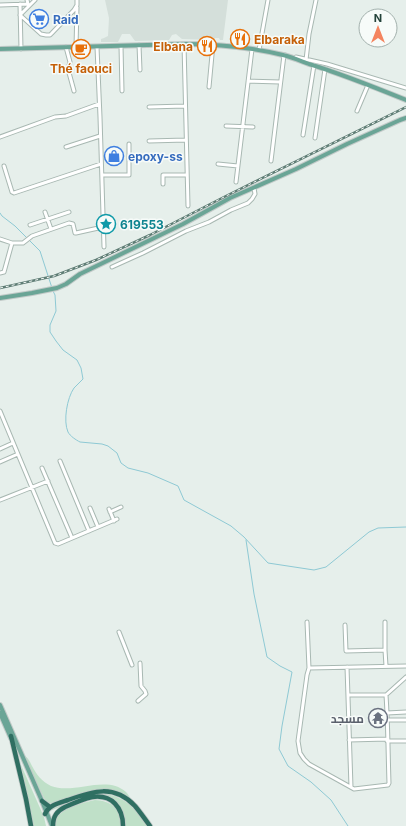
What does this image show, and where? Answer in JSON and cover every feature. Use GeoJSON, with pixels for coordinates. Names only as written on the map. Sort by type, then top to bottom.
{"type":"FeatureCollection","features":[{"type":"Feature","properties":{"kind":"highway"},"geometry":{"type":"LineString","coordinates":[[11,736],[25,792],[31,826]]}},
{"type":"Feature","properties":{"kind":"highway"},"geometry":{"type":"LineString","coordinates":[[46,813],[50,807],[89,792],[110,792],[120,795],[128,800],[136,807],[150,826]]}},
{"type":"Feature","properties":{"kind":"highway"},"geometry":{"type":"LineString","coordinates":[[52,826],[55,815],[60,809],[94,797],[107,799],[114,803],[120,810],[123,826]]}},
{"type":"Feature","properties":{"kind":"highway"},"geometry":{"type":"LineString","coordinates":[[42,801],[50,807]]}},
{"type":"Feature","properties":{"kind":"main road"},"geometry":{"type":"LineString","coordinates":[[0,49],[213,44],[284,55],[406,100]]}},
{"type":"Feature","properties":{"kind":"main road"},"geometry":{"type":"LineString","coordinates":[[0,298],[13,297],[57,288],[66,284],[80,274],[183,224],[230,198],[406,118]]}},
{"type":"Feature","properties":{"kind":"main road"},"geometry":{"type":"LineString","coordinates":[[0,705],[2,715],[11,736],[52,826]]}},
{"type":"Feature","properties":{"kind":"main road"},"geometry":{"type":"LineString","coordinates":[[2,715],[42,801],[46,813]]}},
{"type":"Feature","properties":{"kind":"street"},"geometry":{"type":"LineString","coordinates":[[0,0],[0,5],[28,4],[28,0]]}},
{"type":"Feature","properties":{"kind":"street"},"geometry":{"type":"LineString","coordinates":[[12,0],[13,5]]}},
{"type":"Feature","properties":{"kind":"street"},"geometry":{"type":"LineString","coordinates":[[20,15],[35,0]]}},
{"type":"Feature","properties":{"kind":"street"},"geometry":{"type":"LineString","coordinates":[[76,47],[77,0]]}},
{"type":"Feature","properties":{"kind":"street"},"geometry":{"type":"LineString","coordinates":[[259,50],[268,0]]}},
{"type":"Feature","properties":{"kind":"street"},"geometry":{"type":"LineString","coordinates":[[306,60],[309,34],[316,0]]}},
{"type":"Feature","properties":{"kind":"street"},"geometry":{"type":"LineString","coordinates":[[20,4],[21,49]]}},
{"type":"Feature","properties":{"kind":"street"},"geometry":{"type":"LineString","coordinates":[[20,15],[41,34],[50,35],[69,16],[77,5]]}},
{"type":"Feature","properties":{"kind":"street"},"geometry":{"type":"LineString","coordinates":[[184,44],[186,175],[188,206]]}},
{"type":"Feature","properties":{"kind":"street"},"geometry":{"type":"LineString","coordinates":[[209,87],[213,44]]}},
{"type":"Feature","properties":{"kind":"street"},"geometry":{"type":"LineString","coordinates":[[139,45],[140,70]]}},
{"type":"Feature","properties":{"kind":"street"},"geometry":{"type":"LineString","coordinates":[[121,46],[122,91]]}},
{"type":"Feature","properties":{"kind":"street"},"geometry":{"type":"LineString","coordinates":[[66,47],[70,62],[68,69],[74,91]]}},
{"type":"Feature","properties":{"kind":"street"},"geometry":{"type":"LineString","coordinates":[[97,47],[104,247]]}},
{"type":"Feature","properties":{"kind":"street"},"geometry":{"type":"LineString","coordinates":[[236,182],[252,49]]}},
{"type":"Feature","properties":{"kind":"street"},"geometry":{"type":"LineString","coordinates":[[271,161],[284,55],[327,64],[406,88]]}},
{"type":"Feature","properties":{"kind":"street"},"geometry":{"type":"LineString","coordinates":[[303,135],[314,65]]}},
{"type":"Feature","properties":{"kind":"street"},"geometry":{"type":"LineString","coordinates":[[315,138],[325,69]]}},
{"type":"Feature","properties":{"kind":"street"},"geometry":{"type":"LineString","coordinates":[[248,81],[280,82]]}},
{"type":"Feature","properties":{"kind":"street"},"geometry":{"type":"LineString","coordinates":[[357,111],[368,85]]}},
{"type":"Feature","properties":{"kind":"street"},"geometry":{"type":"LineString","coordinates":[[0,137],[55,117],[66,116],[99,104]]}},
{"type":"Feature","properties":{"kind":"street"},"geometry":{"type":"LineString","coordinates":[[149,107],[185,106]]}},
{"type":"Feature","properties":{"kind":"street"},"geometry":{"type":"LineString","coordinates":[[226,126],[253,127]]}},
{"type":"Feature","properties":{"kind":"street"},"geometry":{"type":"LineString","coordinates":[[66,147],[100,136]]}},
{"type":"Feature","properties":{"kind":"street"},"geometry":{"type":"LineString","coordinates":[[149,141],[186,140]]}},
{"type":"Feature","properties":{"kind":"street"},"geometry":{"type":"LineString","coordinates":[[102,175],[130,175],[129,144]]}},
{"type":"Feature","properties":{"kind":"street"},"geometry":{"type":"LineString","coordinates":[[4,166],[12,192],[14,193],[101,164]]}},
{"type":"Feature","properties":{"kind":"street"},"geometry":{"type":"LineString","coordinates":[[218,164],[238,166]]}},
{"type":"Feature","properties":{"kind":"street"},"geometry":{"type":"LineString","coordinates":[[163,184],[163,175],[186,175]]}},
{"type":"Feature","properties":{"kind":"street"},"geometry":{"type":"LineString","coordinates":[[112,267],[248,203],[255,194],[254,188]]}},
{"type":"Feature","properties":{"kind":"street"},"geometry":{"type":"LineString","coordinates":[[45,212],[51,229]]}},
{"type":"Feature","properties":{"kind":"street"},"geometry":{"type":"LineString","coordinates":[[30,225],[68,212]]}},
{"type":"Feature","properties":{"kind":"street"},"geometry":{"type":"LineString","coordinates":[[0,239],[12,243],[23,243],[32,236],[69,223],[72,224],[75,233],[103,227]]}},
{"type":"Feature","properties":{"kind":"street"},"geometry":{"type":"LineString","coordinates":[[0,273],[4,272],[12,243]]}},
{"type":"Feature","properties":{"kind":"street"},"geometry":{"type":"LineString","coordinates":[[0,411],[56,544],[116,520],[109,511],[121,507]]}},
{"type":"Feature","properties":{"kind":"street"},"geometry":{"type":"LineString","coordinates":[[0,449],[13,443]]}},
{"type":"Feature","properties":{"kind":"street"},"geometry":{"type":"LineString","coordinates":[[0,462],[18,454]]}},
{"type":"Feature","properties":{"kind":"street"},"geometry":{"type":"LineString","coordinates":[[60,461],[89,531]]}},
{"type":"Feature","properties":{"kind":"street"},"geometry":{"type":"LineString","coordinates":[[42,468],[72,538]]}},
{"type":"Feature","properties":{"kind":"street"},"geometry":{"type":"LineString","coordinates":[[0,500],[48,481]]}},
{"type":"Feature","properties":{"kind":"street"},"geometry":{"type":"LineString","coordinates":[[90,508],[98,527]]}},
{"type":"Feature","properties":{"kind":"street"},"geometry":{"type":"LineString","coordinates":[[307,622],[309,668],[298,741],[300,753],[309,764],[354,789],[388,785],[386,695]]}},
{"type":"Feature","properties":{"kind":"street"},"geometry":{"type":"LineString","coordinates":[[384,622],[386,666]]}},
{"type":"Feature","properties":{"kind":"street"},"geometry":{"type":"LineString","coordinates":[[345,625],[346,651],[385,650]]}},
{"type":"Feature","properties":{"kind":"street"},"geometry":{"type":"LineString","coordinates":[[119,632],[132,665]]}},
{"type":"Feature","properties":{"kind":"street"},"geometry":{"type":"LineString","coordinates":[[138,701],[146,694],[141,686],[140,662]]}},
{"type":"Feature","properties":{"kind":"street"},"geometry":{"type":"LineString","coordinates":[[309,668],[406,666]]}},
{"type":"Feature","properties":{"kind":"street"},"geometry":{"type":"LineString","coordinates":[[347,667],[350,787]]}},
{"type":"Feature","properties":{"kind":"street"},"geometry":{"type":"LineString","coordinates":[[348,695],[386,695],[406,676]]}},
{"type":"Feature","properties":{"kind":"street"},"geometry":{"type":"LineString","coordinates":[[387,713],[406,712]]}},
{"type":"Feature","properties":{"kind":"street"},"geometry":{"type":"LineString","coordinates":[[387,720],[406,720]]}},
{"type":"Feature","properties":{"kind":"street"},"geometry":{"type":"LineString","coordinates":[[349,740],[406,741]]}},
{"type":"Feature","properties":{"kind":"shaded area"},"geometry":{"type":"Polygon","coordinates":[[[105,0],[228,0],[223,40],[220,40],[219,38],[215,38],[213,40],[182,39],[176,34],[172,35],[169,40],[135,41],[130,34],[122,34],[118,42],[101,42],[101,39],[108,36],[109,18],[105,0]]]}},
{"type":"Feature","properties":{"kind":"green space"},"geometry":{"type":"Polygon","coordinates":[[[25,756],[40,778],[51,786],[70,788],[109,785],[118,787],[126,792],[131,800],[110,792],[98,790],[85,792],[58,802],[48,803],[45,800],[25,756]]]}},
{"type":"Feature","properties":{"kind":"green space"},"geometry":{"type":"Polygon","coordinates":[[[21,765],[44,817],[46,826],[33,826],[21,765]]]}},
{"type":"Feature","properties":{"kind":"green space"},"geometry":{"type":"Polygon","coordinates":[[[91,794],[109,794],[128,804],[138,813],[148,826],[125,826],[122,810],[115,802],[91,796],[52,810],[51,809],[91,794]]]}},
{"type":"Feature","properties":{"kind":"green space"},"geometry":{"type":"Polygon","coordinates":[[[95,800],[106,802],[117,810],[119,814],[120,826],[56,826],[56,820],[64,811],[76,805],[95,800]]]}},
{"type":"Feature","properties":{"kind":"waterway"},"geometry":{"type":"LineString","coordinates":[[0,213],[40,251],[52,288]]}},
{"type":"Feature","properties":{"kind":"waterway"},"geometry":{"type":"LineString","coordinates":[[53,291],[55,295],[56,311],[50,325],[50,332],[63,350],[77,360],[81,368],[83,379],[74,388],[69,398],[66,410],[68,432],[75,439],[80,442],[108,446],[117,453],[121,463],[128,468],[148,473],[178,486],[184,500],[231,526],[244,537],[268,563],[314,570],[326,567],[369,532],[378,528],[406,527]]}},
{"type":"Feature","properties":{"kind":"waterway"},"geometry":{"type":"LineString","coordinates":[[246,540],[254,594],[267,657],[292,672],[279,749],[288,766],[311,782],[331,800],[348,826]]}},
{"type":"Feature","properties":{"kind":"railway"},"geometry":{"type":"LineString","coordinates":[[0,288],[54,276],[96,260],[150,235],[406,107]]}},
{"type":"Feature","properties":{"kind":"place","name":"Raid"},"geometry":{"type":"Point","coordinates":[39,19]}},
{"type":"Feature","properties":{"kind":"place","name":"Elbaraka"},"geometry":{"type":"Point","coordinates":[240,39]}},
{"type":"Feature","properties":{"kind":"place","name":"Elbana"},"geometry":{"type":"Point","coordinates":[207,46]}},
{"type":"Feature","properties":{"kind":"place","name":"Thé faouci"},"geometry":{"type":"Point","coordinates":[81,49]}},
{"type":"Feature","properties":{"kind":"place","name":"epoxy-ss"},"geometry":{"type":"Point","coordinates":[114,156]}},
{"type":"Feature","properties":{"kind":"place","name":"619553"},"geometry":{"type":"Point","coordinates":[106,224]}},
{"type":"Feature","properties":{"kind":"place","name":"مسجد"},"geometry":{"type":"Point","coordinates":[378,718]}}]}
